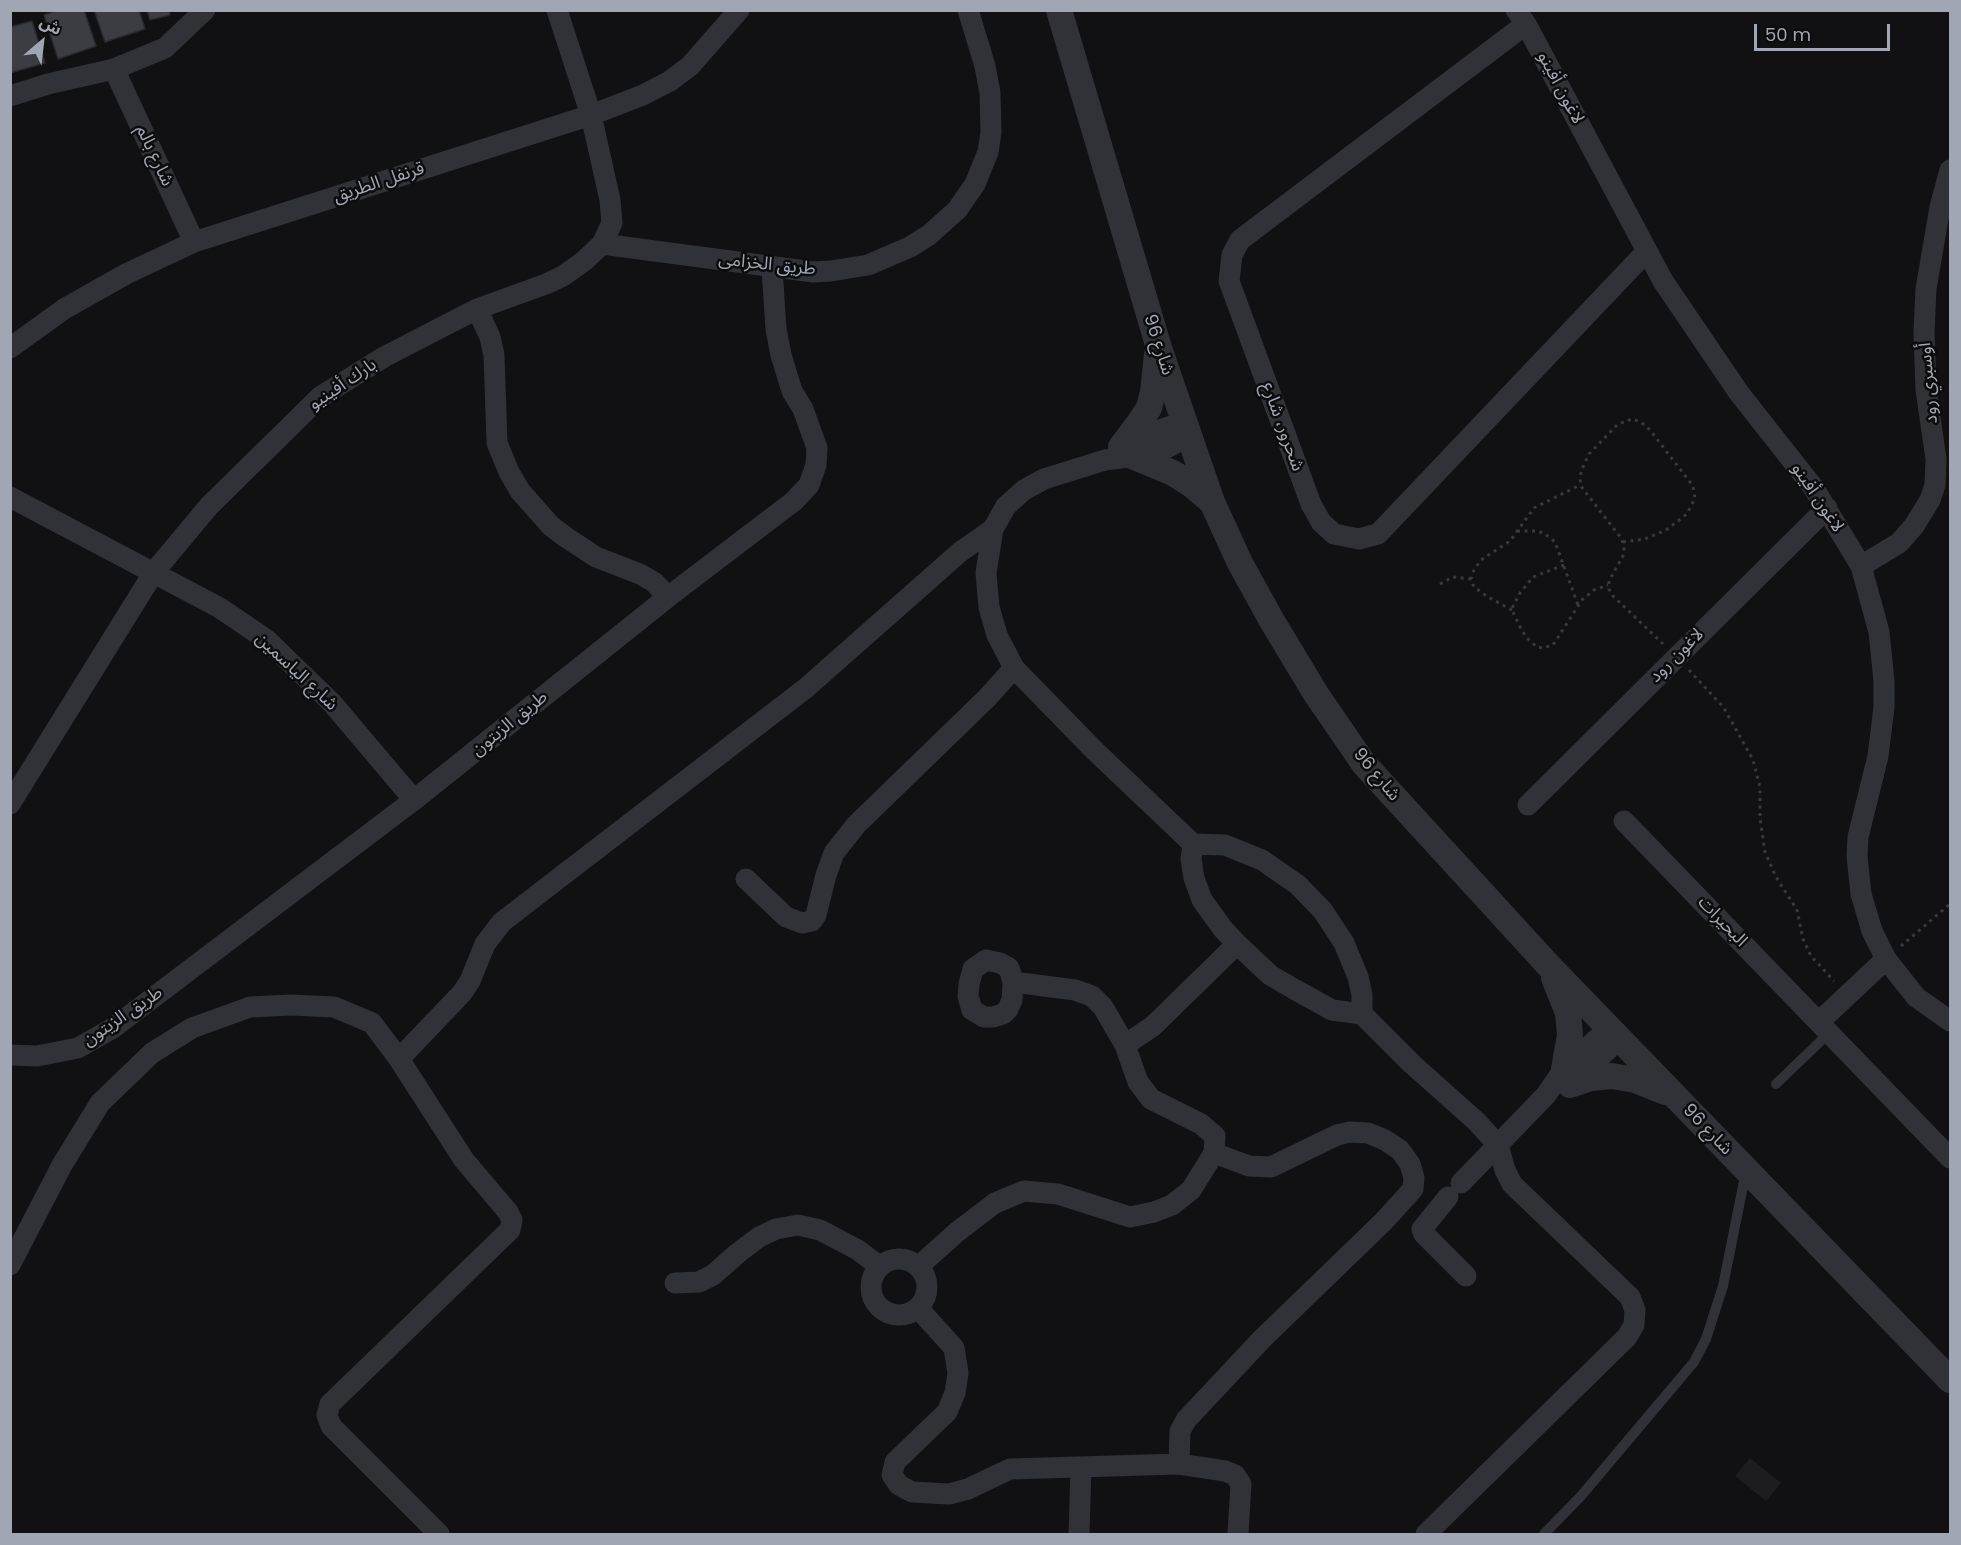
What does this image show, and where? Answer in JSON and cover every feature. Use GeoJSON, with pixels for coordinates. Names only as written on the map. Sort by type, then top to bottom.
{"type":"FeatureCollection","features":[{"type":"Feature","properties":{"kind":"street"},"geometry":{"type":"LineString","coordinates":[[10,96],[48,84],[114,69],[165,48],[205,10]]}},
{"type":"Feature","properties":{"kind":"street","name":"بارك أفينيو"},"geometry":{"type":"LineString","coordinates":[[10,804],[154,572],[209,506],[320,397],[384,357],[477,309],[562,276],[584,261],[602,244],[612,223],[610,200],[591,115],[557,10]]}},
{"type":"Feature","properties":{"kind":"street","name":"قرنفل الطريق"},"geometry":{"type":"LineString","coordinates":[[10,348],[74,303],[126,274],[194,242],[591,115],[643,95],[670,81],[690,66],[739,10]]}},
{"type":"Feature","properties":{"kind":"street","name":"طريق الخزامى"},"geometry":{"type":"LineString","coordinates":[[602,244],[772,268],[831,271],[868,265],[890,257],[929,235],[946,221],[967,198],[988,152],[992,112],[984,66],[968,10]]}},
{"type":"Feature","properties":{"kind":"street","name":"شارع 96"},"geometry":{"type":"LineString","coordinates":[[1059,10],[1159,348],[1212,502],[1240,563],[1316,694],[1364,764],[1550,967],[1950,1380]]}},
{"type":"Feature","properties":{"kind":"street","name":"لاغون أفينو"},"geometry":{"type":"LineString","coordinates":[[1521,17],[1663,281],[1700,338],[1740,393],[1813,487],[1861,566],[1879,632],[1884,698],[1878,756],[1858,837],[1858,875],[1866,913],[1886,959],[1916,997],[1950,1021]]}},
{"type":"Feature","properties":{"kind":"street","name":"شحرور، شارع"},"geometry":{"type":"LineString","coordinates":[[1521,17],[1240,240],[1232,255],[1229,281],[1311,504],[1321,522],[1334,534],[1359,539],[1378,534],[1647,251]]}},
{"type":"Feature","properties":{"kind":"street","name":"شارع بالم"},"geometry":{"type":"LineString","coordinates":[[114,69],[194,242]]}},
{"type":"Feature","properties":{"kind":"street","name":"أوسبري رود"},"geometry":{"type":"LineString","coordinates":[[1861,566],[1899,543],[1914,526],[1935,485],[1936,459],[1926,390],[1924,332],[1926,289],[1940,207],[1950,170]]}},
{"type":"Feature","properties":{"kind":"street","name":"طريق الزيتون"},"geometry":{"type":"LineString","coordinates":[[10,1055],[37,1056],[78,1048],[113,1028],[414,800],[668,597],[794,501],[808,485],[816,465],[817,448],[803,409],[792,391],[781,355],[776,329],[772,268]]}},
{"type":"Feature","properties":{"kind":"street"},"geometry":{"type":"LineString","coordinates":[[477,309],[490,338],[494,355],[497,444],[520,491],[551,526],[567,538],[597,557],[654,582],[668,597]]}},
{"type":"Feature","properties":{"kind":"street"},"geometry":{"type":"LineString","coordinates":[[1119,454],[1149,408],[1159,348]]}},
{"type":"Feature","properties":{"kind":"street"},"geometry":{"type":"LineString","coordinates":[[1185,427],[1174,444],[1157,453],[1119,454],[1044,479],[1024,490],[1006,506],[993,528],[986,573],[989,607],[997,635],[1014,668],[1095,751],[1193,844],[1226,845],[1262,860],[1298,885],[1323,910],[1344,943],[1358,977],[1362,995],[1362,1014]]}},
{"type":"Feature","properties":{"kind":"street"},"geometry":{"type":"LineString","coordinates":[[1119,454],[1173,473],[1192,484],[1212,502]]}},
{"type":"Feature","properties":{"kind":"street","name":"شارع الياسمين"},"geometry":{"type":"LineString","coordinates":[[10,497],[220,608],[267,640],[332,703],[414,800]]}},
{"type":"Feature","properties":{"kind":"street","name":"لاغون رود"},"geometry":{"type":"LineString","coordinates":[[1528,805],[1827,508]]}},
{"type":"Feature","properties":{"kind":"street"},"geometry":{"type":"LineString","coordinates":[[399,1059],[462,993],[470,981],[485,944],[502,922],[806,688],[960,552],[993,528]]}},
{"type":"Feature","properties":{"kind":"street"},"geometry":{"type":"LineString","coordinates":[[746,879],[786,917],[802,923],[812,921],[816,915],[834,853],[856,825],[987,698],[1014,668]]}},
{"type":"Feature","properties":{"kind":"street","name":"البحيرات"},"geometry":{"type":"LineString","coordinates":[[1624,821],[1950,1158]]}},
{"type":"Feature","properties":{"kind":"street"},"geometry":{"type":"LineString","coordinates":[[1193,844],[1191,859],[1194,878],[1202,900],[1222,929],[1270,975],[1332,1010],[1362,1014],[1412,1064],[1476,1121],[1498,1145],[1504,1170],[1512,1184],[1630,1297],[1635,1310],[1634,1325],[1627,1337],[1426,1534]]}},
{"type":"Feature","properties":{"kind":"street"},"geometry":{"type":"LineString","coordinates":[[1125,1045],[1153,1026],[1237,944]]}},
{"type":"Feature","properties":{"kind":"street"},"geometry":{"type":"LineString","coordinates":[[1824,1028],[1848,996],[1886,959]]}},
{"type":"Feature","properties":{"kind":"street"},"geometry":{"type":"LineString","coordinates":[[1550,967],[1568,1013],[1570,1035],[1567,1077]]}},
{"type":"Feature","properties":{"kind":"street"},"geometry":{"type":"LineString","coordinates":[[919,1266],[957,1232],[995,1203],[1024,1191],[1058,1194],[1130,1217],[1154,1212],[1172,1205],[1191,1190],[1214,1153],[1215,1136],[1202,1124],[1151,1099],[1138,1082],[1125,1045],[1103,1007],[1092,996],[1076,990],[1013,982]]}},
{"type":"Feature","properties":{"kind":"street"},"geometry":{"type":"LineString","coordinates":[[10,1265],[62,1165],[100,1103],[152,1053],[192,1028],[250,1007],[291,1005],[334,1007],[372,1023],[399,1059],[464,1161],[508,1212],[512,1221],[510,1230],[330,1404],[327,1415],[331,1426],[439,1534]]}},
{"type":"Feature","properties":{"kind":"street"},"geometry":{"type":"LineString","coordinates":[[1466,1276],[1424,1234],[1422,1229],[1454,1190],[1546,1095],[1614,1033]]}},
{"type":"Feature","properties":{"kind":"street"},"geometry":{"type":"LineString","coordinates":[[1567,1077],[1612,1076],[1635,1080],[1673,1095]]}},
{"type":"Feature","properties":{"kind":"street"},"geometry":{"type":"LineString","coordinates":[[1179,1464],[1180,1431],[1186,1420],[1262,1339],[1384,1221],[1413,1189],[1414,1178],[1410,1164],[1400,1150],[1368,1133],[1350,1132],[1336,1135],[1271,1167],[1249,1166],[1214,1153]]}},
{"type":"Feature","properties":{"kind":"street"},"geometry":{"type":"LineString","coordinates":[[675,1283],[699,1282],[713,1275],[759,1237],[776,1229],[798,1225],[820,1230],[858,1250],[879,1266]]}},
{"type":"Feature","properties":{"kind":"street"},"geometry":{"type":"LineString","coordinates":[[899,1258],[919,1266],[924,1273],[927,1288],[923,1303],[918,1308],[902,1315],[884,1311],[878,1306],[870,1290],[871,1281],[879,1266],[899,1258]]}},
{"type":"Feature","properties":{"kind":"street"},"geometry":{"type":"LineString","coordinates":[[918,1308],[954,1348],[958,1373],[955,1393],[946,1412],[895,1462],[892,1475],[899,1485],[912,1492],[949,1494],[968,1489],[1010,1469],[1179,1464],[1226,1471],[1235,1475],[1242,1484],[1238,1534]]}},
{"type":"Feature","properties":{"kind":"street"},"geometry":{"type":"LineString","coordinates":[[1079,1534],[1081,1468]]}},
{"type":"Feature","properties":{"kind":"lane"},"geometry":{"type":"LineString","coordinates":[[1776,1084],[1824,1028]]}},
{"type":"Feature","properties":{"kind":"lane"},"geometry":{"type":"LineString","coordinates":[[1544,1534],[1581,1496],[1694,1362],[1706,1339],[1723,1287],[1746,1170]]}},
{"type":"Feature","properties":{"kind":"path"},"geometry":{"type":"LineString","coordinates":[[1623,542],[1654,536],[1687,514],[1694,504],[1693,486],[1646,426],[1636,420],[1627,420],[1618,424],[1589,453],[1581,471],[1580,485],[1623,542],[1624,554],[1612,573],[1608,585],[1613,596],[1719,701],[1753,760],[1760,787],[1761,834],[1770,865],[1797,910],[1803,939],[1811,956],[1848,996]]}},
{"type":"Feature","properties":{"kind":"path"},"geometry":{"type":"LineString","coordinates":[[1580,485],[1534,508],[1504,546],[1481,560],[1471,579],[1480,592],[1512,610],[1528,639],[1537,647],[1543,648],[1553,645],[1578,605],[1594,590],[1608,585]]}},
{"type":"Feature","properties":{"kind":"path"},"geometry":{"type":"LineString","coordinates":[[1517,531],[1537,531],[1550,537],[1559,550],[1578,605]]}},
{"type":"Feature","properties":{"kind":"path"},"geometry":{"type":"LineString","coordinates":[[1512,610],[1520,593],[1533,577],[1564,565]]}},
{"type":"Feature","properties":{"kind":"path"},"geometry":{"type":"LineString","coordinates":[[1440,584],[1453,577],[1471,579]]}},
{"type":"Feature","properties":{"kind":"path"},"geometry":{"type":"LineString","coordinates":[[1886,959],[1950,904]]}},
{"type":"Feature","properties":{"kind":"shaded area"},"geometry":{"type":"Polygon","coordinates":[[[1750,1458],[1781,1483],[1766,1501],[1735,1476],[1750,1458]]]}},
{"type":"Feature","properties":{"kind":"building"},"geometry":{"type":"Polygon","coordinates":[[[58,10],[84,10],[96,46],[58,59],[44,15],[58,10]]]}},
{"type":"Feature","properties":{"kind":"building"},"geometry":{"type":"Polygon","coordinates":[[[94,10],[139,10],[145,29],[105,42],[94,10]]]}},
{"type":"Feature","properties":{"kind":"building"},"geometry":{"type":"Polygon","coordinates":[[[147,10],[169,10],[170,15],[150,20],[147,10]]]}},
{"type":"Feature","properties":{"kind":"building"},"geometry":{"type":"Polygon","coordinates":[[[32,21],[45,63],[10,73],[10,27],[32,21]]]}}]}
